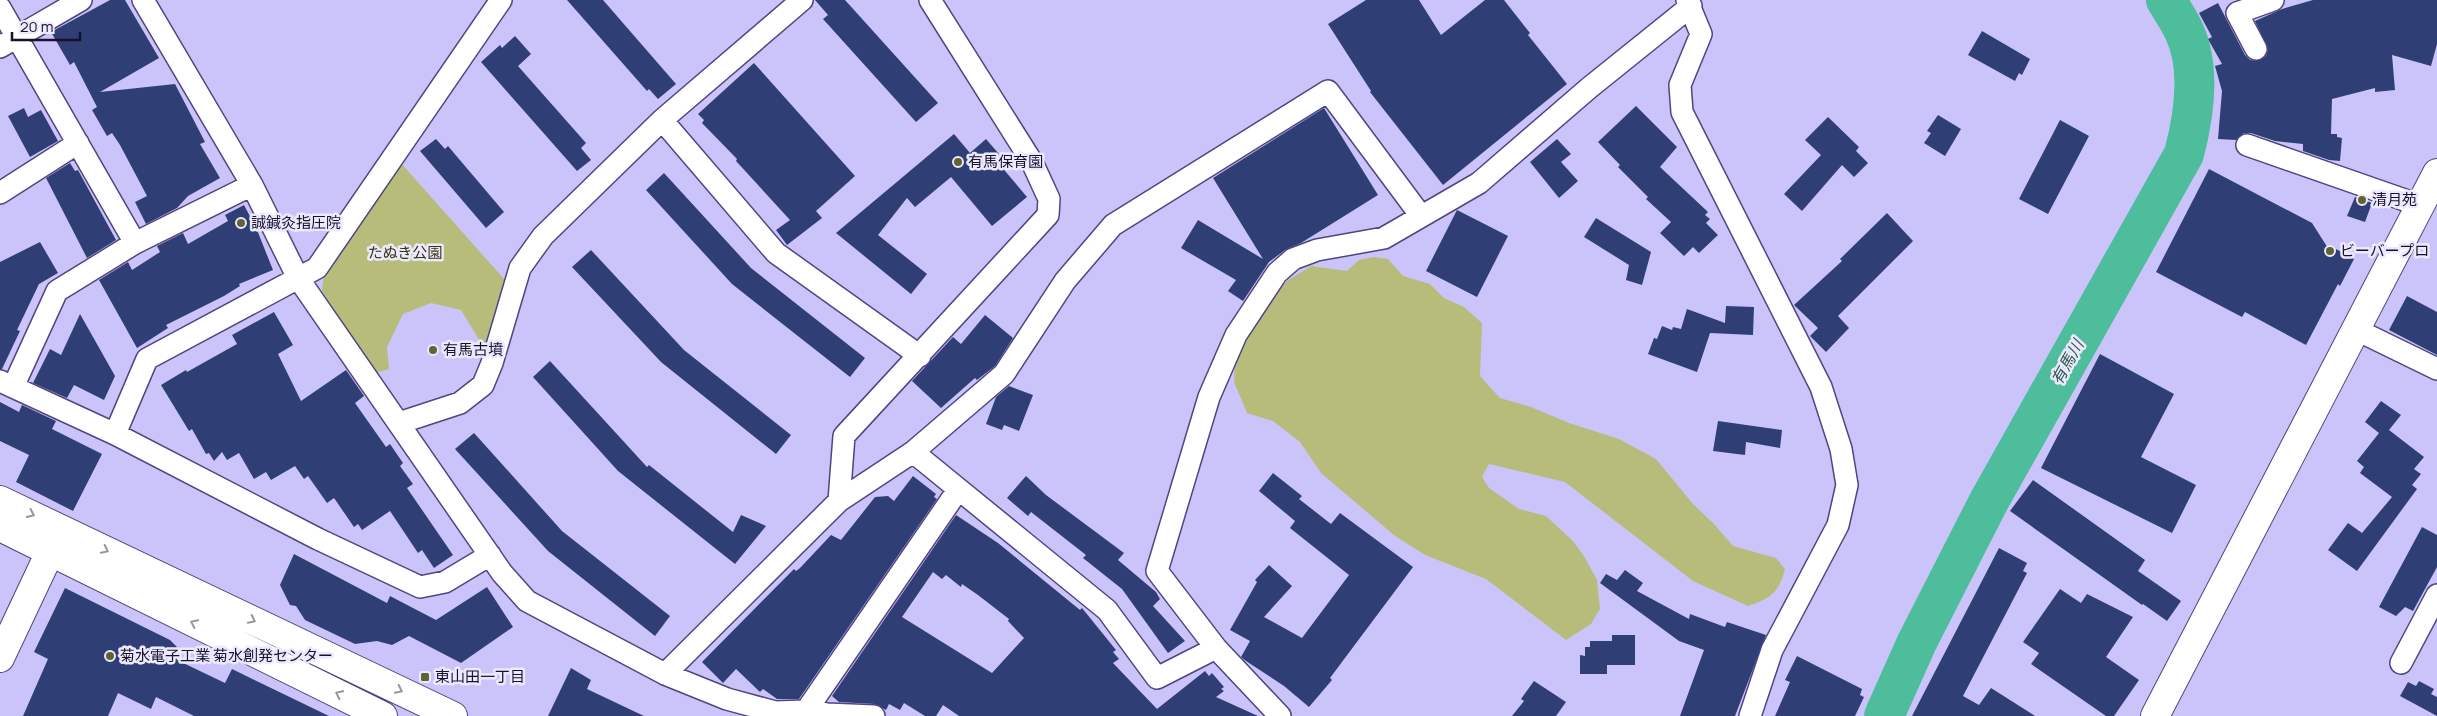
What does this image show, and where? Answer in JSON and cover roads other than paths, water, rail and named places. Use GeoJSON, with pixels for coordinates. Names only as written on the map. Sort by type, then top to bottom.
{"type":"FeatureCollection","features":[{"type":"Feature","properties":{"kind":"street"},"geometry":{"type":"LineString","coordinates":[[8,41],[81,0]]}},
{"type":"Feature","properties":{"kind":"street"},"geometry":{"type":"LineString","coordinates":[[143,0],[252,185],[298,278],[510,584],[527,601],[665,674],[727,699],[775,712],[806,711],[874,716]]}},
{"type":"Feature","properties":{"kind":"street"},"geometry":{"type":"LineString","coordinates":[[115,434],[146,359],[317,268],[500,0]]}},
{"type":"Feature","properties":{"kind":"street"},"geometry":{"type":"LineString","coordinates":[[399,423],[460,403],[483,385],[492,363],[520,268],[543,236],[662,120],[802,0]]}},
{"type":"Feature","properties":{"kind":"street"},"geometry":{"type":"LineString","coordinates":[[839,501],[844,436],[920,356],[1048,215],[1049,199],[1032,162],[930,0]]}},
{"type":"Feature","properties":{"kind":"street"},"geometry":{"type":"LineString","coordinates":[[2256,49],[2237,13],[2273,0]]}},
{"type":"Feature","properties":{"kind":"street"},"geometry":{"type":"LineString","coordinates":[[1280,716],[1216,648],[1157,571],[1208,397],[1236,335],[1277,273],[1294,259],[1317,250],[1384,238],[1479,183],[1689,3],[1701,34],[1680,85],[1682,112],[1821,387],[1841,449],[1847,485],[1838,525],[1772,650],[1750,716]]}},
{"type":"Feature","properties":{"kind":"street"},"geometry":{"type":"LineString","coordinates":[[0,8],[8,41],[78,143],[135,243]]}},
{"type":"Feature","properties":{"kind":"street"},"geometry":{"type":"LineString","coordinates":[[665,674],[839,501],[913,452],[1004,374],[1064,281],[1113,225],[1328,91],[1421,216]]}},
{"type":"Feature","properties":{"kind":"street"},"geometry":{"type":"LineString","coordinates":[[662,120],[776,253],[920,356]]}},
{"type":"Feature","properties":{"kind":"street"},"geometry":{"type":"LineString","coordinates":[[0,193],[78,143]]}},
{"type":"Feature","properties":{"kind":"street"},"geometry":{"type":"LineString","coordinates":[[2247,145],[2419,206]]}},
{"type":"Feature","properties":{"kind":"street"},"geometry":{"type":"LineString","coordinates":[[2155,716],[2437,173]]}},
{"type":"Feature","properties":{"kind":"street"},"geometry":{"type":"LineString","coordinates":[[252,185],[135,243],[57,291],[7,384],[115,434],[318,538],[420,587],[445,582],[490,554]]}},
{"type":"Feature","properties":{"kind":"street"},"geometry":{"type":"LineString","coordinates":[[2357,330],[2437,369]]}},
{"type":"Feature","properties":{"kind":"street"},"geometry":{"type":"LineString","coordinates":[[913,452],[1107,610],[1157,678],[1216,648]]}},
{"type":"Feature","properties":{"kind":"street"},"geometry":{"type":"LineString","coordinates":[[806,711],[958,490]]}},
{"type":"Feature","properties":{"kind":"street"},"geometry":{"type":"LineString","coordinates":[[0,500],[56,540],[383,716]]}},
{"type":"Feature","properties":{"kind":"street"},"geometry":{"type":"LineString","coordinates":[[0,527],[56,540],[453,716]]}},
{"type":"Feature","properties":{"kind":"street"},"geometry":{"type":"LineString","coordinates":[[0,658],[56,540]]}},
{"type":"Feature","properties":{"kind":"street"},"geometry":{"type":"LineString","coordinates":[[2401,663],[2437,595]]}},
{"type":"Feature","properties":{"kind":"waterway","name":"有馬川"},"geometry":{"type":"LineString","coordinates":[[1884,716],[1917,642],[1989,501],[2184,154],[2193,108],[2193,60],[2184,31],[2166,0]]}},
{"type":"Feature","properties":{"kind":"place","name":"有馬保育園"},"geometry":{"type":"Point","coordinates":[958,162]}},
{"type":"Feature","properties":{"kind":"place","name":"清月苑"},"geometry":{"type":"Point","coordinates":[2362,200]}},
{"type":"Feature","properties":{"kind":"place","name":"誠鍼灸指圧院"},"geometry":{"type":"Point","coordinates":[241,223]}},
{"type":"Feature","properties":{"kind":"place","name":"ビーバープロ"},"geometry":{"type":"Point","coordinates":[2330,251]}},
{"type":"Feature","properties":{"kind":"place","name":"有馬古墳"},"geometry":{"type":"Point","coordinates":[433,350]}},
{"type":"Feature","properties":{"kind":"place","name":"菊水電子工業 菊水創発センター"},"geometry":{"type":"Point","coordinates":[110,656]}},
{"type":"Feature","properties":{"kind":"place","name":"東山田一丁目"},"geometry":{"type":"Point","coordinates":[425,677]}},
{"type":"Feature","properties":{"kind":"park label","name":"たぬき公園"},"geometry":{"type":"Point","coordinates":[405,253]}}]}
